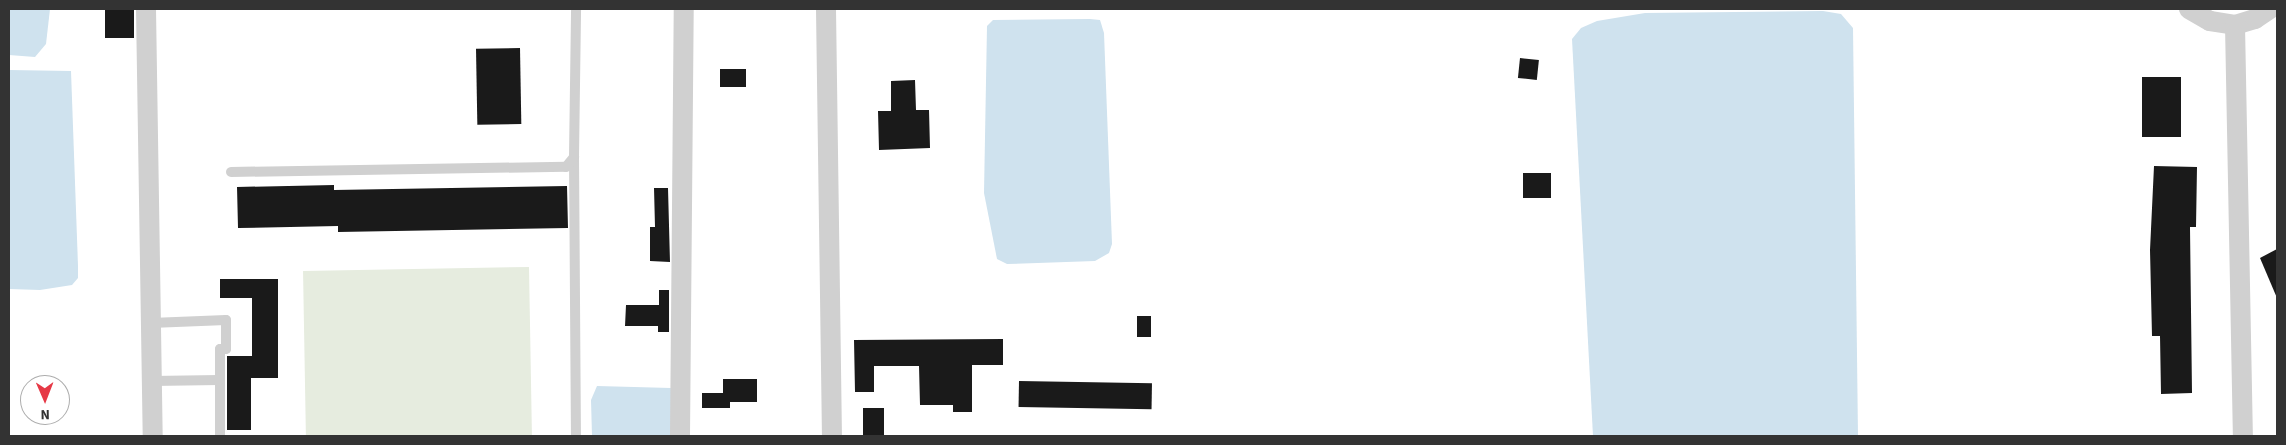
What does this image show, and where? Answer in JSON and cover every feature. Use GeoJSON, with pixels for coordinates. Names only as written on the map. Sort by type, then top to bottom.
{"type":"FeatureCollection","features":[{"type":"Feature","properties":{"kind":"street"},"geometry":{"type":"LineString","coordinates":[[146,9],[153,436]]}},
{"type":"Feature","properties":{"kind":"street"},"geometry":{"type":"LineString","coordinates":[[680,436],[684,9]]}},
{"type":"Feature","properties":{"kind":"street"},"geometry":{"type":"LineString","coordinates":[[826,9],[832,436]]}},
{"type":"Feature","properties":{"kind":"street"},"geometry":{"type":"LineString","coordinates":[[2189,9],[2210,21],[2235,25],[2255,19],[2270,9]]}},
{"type":"Feature","properties":{"kind":"street"},"geometry":{"type":"LineString","coordinates":[[2235,25],[2243,436]]}},
{"type":"Feature","properties":{"kind":"lane"},"geometry":{"type":"LineString","coordinates":[[576,9],[574,157],[576,436]]}},
{"type":"Feature","properties":{"kind":"lane"},"geometry":{"type":"LineString","coordinates":[[231,172],[560,168],[566,167],[574,157]]}},
{"type":"Feature","properties":{"kind":"lane"},"geometry":{"type":"LineString","coordinates":[[151,323],[226,320],[226,349],[220,350],[220,436]]}},
{"type":"Feature","properties":{"kind":"lane"},"geometry":{"type":"LineString","coordinates":[[152,381],[219,380]]}},
{"type":"Feature","properties":{"kind":"shaded area"},"geometry":{"type":"Polygon","coordinates":[[[529,267],[532,436],[306,436],[303,271],[529,267]]]}},
{"type":"Feature","properties":{"kind":"water"},"geometry":{"type":"Polygon","coordinates":[[[9,9],[50,9],[46,44],[35,57],[9,55],[9,9]]]}},
{"type":"Feature","properties":{"kind":"water"},"geometry":{"type":"Polygon","coordinates":[[[1823,11],[1841,14],[1853,28],[1858,436],[1593,436],[1572,39],[1581,28],[1597,21],[1645,13],[1823,11]]]}},
{"type":"Feature","properties":{"kind":"water"},"geometry":{"type":"Polygon","coordinates":[[[993,20],[1100,20],[1104,33],[1112,244],[1109,253],[1095,261],[1007,264],[997,259],[984,193],[987,26],[993,20]]]}},
{"type":"Feature","properties":{"kind":"water"},"geometry":{"type":"Polygon","coordinates":[[[9,70],[71,71],[78,266],[78,278],[72,285],[40,290],[9,289],[9,70]]]}},
{"type":"Feature","properties":{"kind":"water"},"geometry":{"type":"Polygon","coordinates":[[[597,386],[671,388],[672,436],[592,436],[591,400],[597,386]]]}},
{"type":"Feature","properties":{"kind":"building"},"geometry":{"type":"Polygon","coordinates":[[[105,9],[134,9],[134,38],[105,38],[105,9]]]}},
{"type":"Feature","properties":{"kind":"building"},"geometry":{"type":"Polygon","coordinates":[[[520,48],[521,124],[477,125],[476,49],[520,48]]]}},
{"type":"Feature","properties":{"kind":"building"},"geometry":{"type":"Polygon","coordinates":[[[1520,58],[1539,60],[1537,80],[1518,78],[1520,58]]]}},
{"type":"Feature","properties":{"kind":"building"},"geometry":{"type":"Polygon","coordinates":[[[720,69],[746,69],[746,87],[720,87],[720,69]]]}},
{"type":"Feature","properties":{"kind":"building"},"geometry":{"type":"Polygon","coordinates":[[[2142,77],[2181,77],[2181,137],[2142,137],[2142,77]]]}},
{"type":"Feature","properties":{"kind":"building"},"geometry":{"type":"Polygon","coordinates":[[[915,80],[916,110],[929,110],[930,148],[879,150],[878,111],[891,111],[891,81],[915,80]]]}},
{"type":"Feature","properties":{"kind":"building"},"geometry":{"type":"Polygon","coordinates":[[[2154,166],[2197,167],[2196,227],[2190,227],[2192,393],[2161,394],[2160,336],[2152,336],[2150,250],[2154,166]]]}},
{"type":"Feature","properties":{"kind":"building"},"geometry":{"type":"Polygon","coordinates":[[[1523,173],[1551,173],[1551,198],[1523,198],[1523,173]]]}},
{"type":"Feature","properties":{"kind":"building"},"geometry":{"type":"Polygon","coordinates":[[[334,185],[334,190],[567,186],[568,228],[338,232],[338,226],[238,228],[237,187],[334,185]]]}},
{"type":"Feature","properties":{"kind":"building"},"geometry":{"type":"Polygon","coordinates":[[[654,188],[668,188],[670,262],[650,261],[650,227],[655,227],[654,188]]]}},
{"type":"Feature","properties":{"kind":"building"},"geometry":{"type":"Polygon","coordinates":[[[2277,249],[2277,298],[2260,258],[2277,249]]]}},
{"type":"Feature","properties":{"kind":"building"},"geometry":{"type":"Polygon","coordinates":[[[220,279],[278,279],[278,378],[251,378],[251,430],[227,430],[227,356],[252,356],[252,298],[220,298],[220,279]]]}},
{"type":"Feature","properties":{"kind":"building"},"geometry":{"type":"Polygon","coordinates":[[[659,290],[669,290],[669,332],[658,332],[658,326],[625,326],[626,305],[659,305],[659,290]]]}},
{"type":"Feature","properties":{"kind":"building"},"geometry":{"type":"Polygon","coordinates":[[[1137,316],[1151,316],[1151,337],[1137,337],[1137,316]]]}},
{"type":"Feature","properties":{"kind":"building"},"geometry":{"type":"Polygon","coordinates":[[[1003,339],[1003,365],[972,365],[972,412],[953,412],[953,405],[920,405],[919,366],[874,366],[874,392],[855,392],[854,340],[1003,339]]]}},
{"type":"Feature","properties":{"kind":"building"},"geometry":{"type":"Polygon","coordinates":[[[723,379],[757,379],[757,402],[730,402],[730,408],[702,408],[702,393],[723,393],[723,379]]]}},
{"type":"Feature","properties":{"kind":"building"},"geometry":{"type":"Polygon","coordinates":[[[1019,381],[1152,383],[1152,409],[1019,407],[1019,381]]]}},
{"type":"Feature","properties":{"kind":"building"},"geometry":{"type":"Polygon","coordinates":[[[863,408],[884,408],[884,436],[863,436],[863,408]]]}}]}
